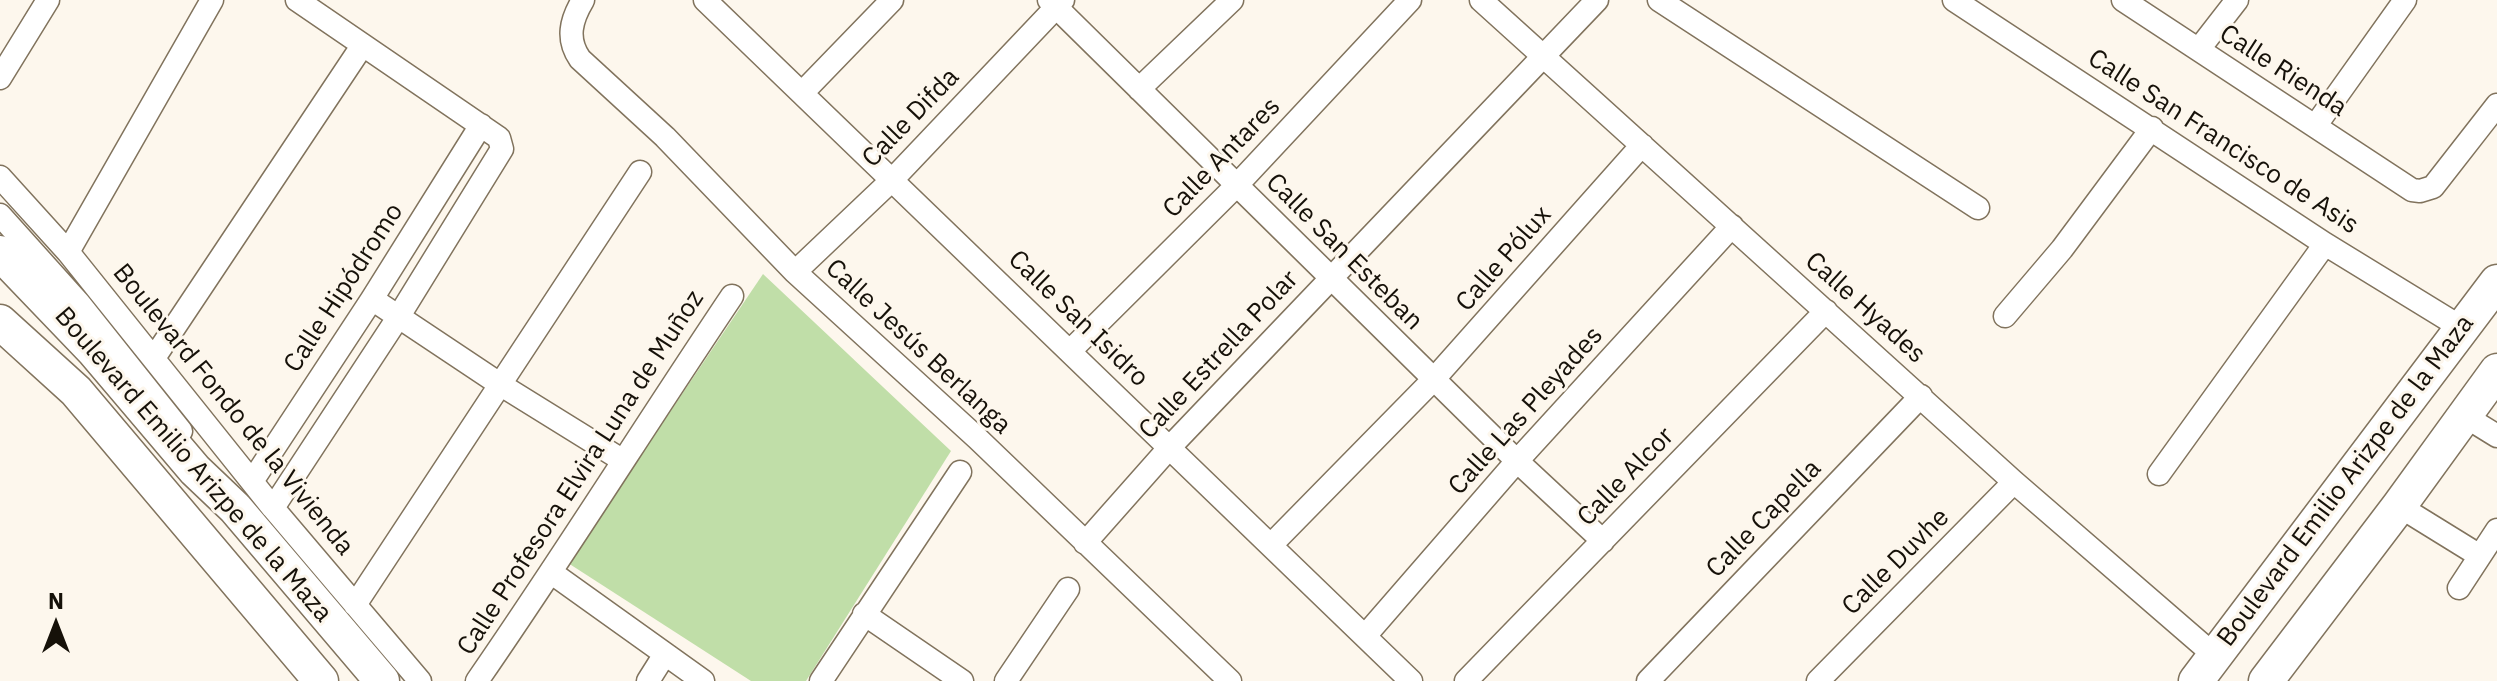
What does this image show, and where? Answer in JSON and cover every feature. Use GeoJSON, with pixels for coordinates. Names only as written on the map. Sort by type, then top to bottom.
{"type":"FeatureCollection","features":[{"type":"Feature","properties":{"kind":"highway","name":"Boulevard Emilio Arizpe de la Maza"},"geometry":{"type":"LineString","coordinates":[[0,253],[94,351],[195,470],[244,494],[382,681]]}},
{"type":"Feature","properties":{"kind":"highway","name":"Boulevard Emilio Arizpe de la Maza"},"geometry":{"type":"LineString","coordinates":[[2205,668],[2497,282]]}},
{"type":"Feature","properties":{"kind":"highway"},"geometry":{"type":"LineString","coordinates":[[0,308],[37,355]]}},
{"type":"Feature","properties":{"kind":"highway","name":"Boulevard Emilio Arizpe de la Maza"},"geometry":{"type":"LineString","coordinates":[[0,322],[76,391],[321,681]]}},
{"type":"Feature","properties":{"kind":"highway","name":"Boulevard Emilio Arizpe de la Maza"},"geometry":{"type":"LineString","coordinates":[[2266,681],[2497,371]]}},
{"type":"Feature","properties":{"kind":"street"},"geometry":{"type":"LineString","coordinates":[[0,78],[48,0]]}},
{"type":"Feature","properties":{"kind":"street"},"geometry":{"type":"LineString","coordinates":[[68,252],[212,0]]}},
{"type":"Feature","properties":{"kind":"street"},"geometry":{"type":"LineString","coordinates":[[273,508],[501,153],[499,138],[297,0]]}},
{"type":"Feature","properties":{"kind":"street","name":"Calle San Isidro"},"geometry":{"type":"LineString","coordinates":[[705,0],[730,8],[803,92],[1411,681]]}},
{"type":"Feature","properties":{"kind":"street"},"geometry":{"type":"LineString","coordinates":[[803,92],[892,0]]}},
{"type":"Feature","properties":{"kind":"street"},"geometry":{"type":"LineString","coordinates":[[1139,89],[1232,0]]}},
{"type":"Feature","properties":{"kind":"street","name":"Calle Antares"},"geometry":{"type":"LineString","coordinates":[[1070,351],[1237,185],[1410,0]]}},
{"type":"Feature","properties":{"kind":"street","name":"Calle Hyades"},"geometry":{"type":"LineString","coordinates":[[1481,0],[1921,396],[2205,668]]}},
{"type":"Feature","properties":{"kind":"street","name":"Calle Estrella Polar"},"geometry":{"type":"LineString","coordinates":[[1085,543],[1170,447],[1597,0]]}},
{"type":"Feature","properties":{"kind":"street"},"geometry":{"type":"LineString","coordinates":[[1659,0],[1978,208]]}},
{"type":"Feature","properties":{"kind":"street","name":"Calle San Francisco de Asis"},"geometry":{"type":"LineString","coordinates":[[1954,0],[2325,244],[2462,328]]}},
{"type":"Feature","properties":{"kind":"street","name":"Calle Rienda"},"geometry":{"type":"LineString","coordinates":[[2123,0],[2412,190],[2433,187],[2497,105]]}},
{"type":"Feature","properties":{"kind":"street"},"geometry":{"type":"LineString","coordinates":[[2199,49],[2237,0]]}},
{"type":"Feature","properties":{"kind":"street"},"geometry":{"type":"LineString","coordinates":[[2316,125],[2405,0]]}},
{"type":"Feature","properties":{"kind":"street","name":"Calle San Esteban"},"geometry":{"type":"LineString","coordinates":[[1056,2],[1139,89],[1517,461],[1603,541]]}},
{"type":"Feature","properties":{"kind":"street","name":"Calle Difda"},"geometry":{"type":"LineString","coordinates":[[795,272],[893,179],[1056,2]]}},
{"type":"Feature","properties":{"kind":"street","name":"Calle Jesús Berlanga"},"geometry":{"type":"LineString","coordinates":[[574,3],[573,49],[580,59],[665,137],[795,272],[977,438],[1230,681]]}},
{"type":"Feature","properties":{"kind":"street"},"geometry":{"type":"LineString","coordinates":[[154,358],[362,46]]}},
{"type":"Feature","properties":{"kind":"street","name":"Calle Hipódromo"},"geometry":{"type":"LineString","coordinates":[[244,494],[481,125]]}},
{"type":"Feature","properties":{"kind":"street"},"geometry":{"type":"LineString","coordinates":[[2005,316],[2062,249],[2152,128]]}},
{"type":"Feature","properties":{"kind":"street","name":"Calle Pólux"},"geometry":{"type":"LineString","coordinates":[[1271,545],[1434,379],[1642,145]]}},
{"type":"Feature","properties":{"kind":"street"},"geometry":{"type":"LineString","coordinates":[[355,605],[640,172]]}},
{"type":"Feature","properties":{"kind":"street","name":"Boulevard Fondo de la Vivienda"},"geometry":{"type":"LineString","coordinates":[[0,177],[68,252],[154,358],[244,494],[273,508],[420,681]]}},
{"type":"Feature","properties":{"kind":"street"},"geometry":{"type":"LineString","coordinates":[[0,215],[79,303],[160,401],[204,461],[244,494]]}},
{"type":"Feature","properties":{"kind":"street","name":"Calle Las Pleyades"},"geometry":{"type":"LineString","coordinates":[[1365,636],[1517,461],[1732,226]]}},
{"type":"Feature","properties":{"kind":"street"},"geometry":{"type":"LineString","coordinates":[[2159,474],[2325,244]]}},
{"type":"Feature","properties":{"kind":"street","name":"Calle Profesora Elvira Luna de Muñoz"},"geometry":{"type":"LineString","coordinates":[[477,681],[552,573],[622,460],[732,296]]}},
{"type":"Feature","properties":{"kind":"street"},"geometry":{"type":"LineString","coordinates":[[372,299],[501,385],[622,460]]}},
{"type":"Feature","properties":{"kind":"street","name":"Calle Alcor"},"geometry":{"type":"LineString","coordinates":[[1466,681],[1826,311]]}},
{"type":"Feature","properties":{"kind":"street","name":"Calle Capella"},"geometry":{"type":"LineString","coordinates":[[1648,681],[1921,396]]}},
{"type":"Feature","properties":{"kind":"street"},"geometry":{"type":"LineString","coordinates":[[2463,415],[2497,436]]}},
{"type":"Feature","properties":{"kind":"street"},"geometry":{"type":"LineString","coordinates":[[821,681],[960,472]]}},
{"type":"Feature","properties":{"kind":"street","name":"Calle Duvhe"},"geometry":{"type":"LineString","coordinates":[[1818,681],[2014,482]]}},
{"type":"Feature","properties":{"kind":"street"},"geometry":{"type":"LineString","coordinates":[[2399,506],[2480,556]]}},
{"type":"Feature","properties":{"kind":"street"},"geometry":{"type":"LineString","coordinates":[[2459,588],[2497,530]]}},
{"type":"Feature","properties":{"kind":"street"},"geometry":{"type":"LineString","coordinates":[[552,573],[703,681]]}},
{"type":"Feature","properties":{"kind":"street"},"geometry":{"type":"LineString","coordinates":[[1006,681],[1068,589]]}},
{"type":"Feature","properties":{"kind":"street"},"geometry":{"type":"LineString","coordinates":[[864,614],[962,681]]}},
{"type":"Feature","properties":{"kind":"street"},"geometry":{"type":"LineString","coordinates":[[648,681],[665,654]]}},
{"type":"Feature","properties":{"kind":"green space"},"geometry":{"type":"Polygon","coordinates":[[[763,274],[951,451],[806,681],[751,681],[568,563],[763,274]]]}}]}
